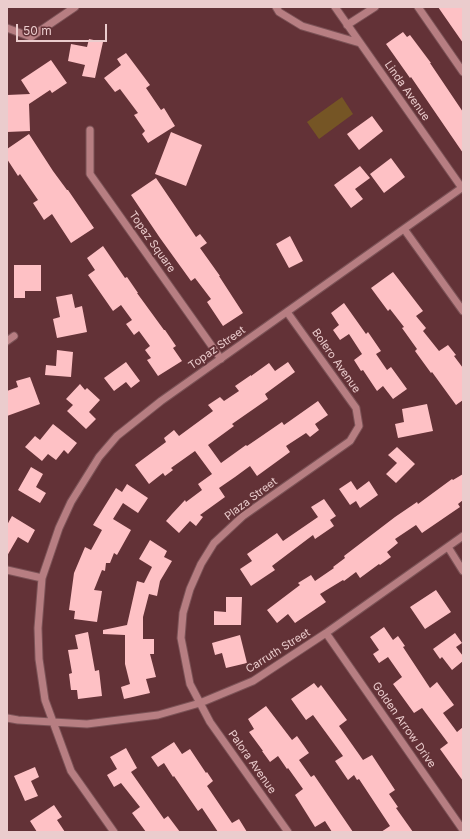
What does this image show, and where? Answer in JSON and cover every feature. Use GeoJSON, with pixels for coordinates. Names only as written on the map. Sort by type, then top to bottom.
{"type":"FeatureCollection","features":[{"type":"Feature","properties":{"kind":"street"},"geometry":{"type":"LineString","coordinates":[[7,28],[31,37],[75,7]]}},
{"type":"Feature","properties":{"kind":"street"},"geometry":{"type":"LineString","coordinates":[[276,7],[279,12],[302,26],[360,43]]}},
{"type":"Feature","properties":{"kind":"street","name":"Linda Avenue"},"geometry":{"type":"LineString","coordinates":[[335,7],[462,188]]}},
{"type":"Feature","properties":{"kind":"street"},"geometry":{"type":"LineString","coordinates":[[347,25],[375,7]]}},
{"type":"Feature","properties":{"kind":"street"},"geometry":{"type":"LineString","coordinates":[[418,7],[463,72]]}},
{"type":"Feature","properties":{"kind":"street","name":"Topaz Square"},"geometry":{"type":"LineString","coordinates":[[90,130],[90,174],[221,359]]}},
{"type":"Feature","properties":{"kind":"street","name":"Topaz Street"},"geometry":{"type":"LineString","coordinates":[[114,832],[72,771],[45,700],[39,659],[38,628],[42,578],[59,528],[71,502],[99,457],[117,436],[161,402],[462,188]]}},
{"type":"Feature","properties":{"kind":"street"},"geometry":{"type":"LineString","coordinates":[[404,229],[463,311]]}},
{"type":"Feature","properties":{"kind":"street","name":"Bolero Avenue"},"geometry":{"type":"LineString","coordinates":[[287,312],[356,408],[359,426]]}},
{"type":"Feature","properties":{"kind":"street"},"geometry":{"type":"LineString","coordinates":[[7,341],[14,336]]}},
{"type":"Feature","properties":{"kind":"street","name":"Plaza Street"},"geometry":{"type":"LineString","coordinates":[[200,703],[190,684],[181,638],[188,595],[201,564],[214,544],[243,516],[350,441],[359,426]]}},
{"type":"Feature","properties":{"kind":"street","name":"Carruth Street"},"geometry":{"type":"LineString","coordinates":[[7,718],[87,724],[158,715],[200,703],[253,681],[326,634],[463,536]]}},
{"type":"Feature","properties":{"kind":"street"},"geometry":{"type":"LineString","coordinates":[[448,547],[463,571]]}},
{"type":"Feature","properties":{"kind":"street"},"geometry":{"type":"LineString","coordinates":[[7,570],[42,578]]}},
{"type":"Feature","properties":{"kind":"street","name":"Golden Arrow Drive"},"geometry":{"type":"LineString","coordinates":[[326,634],[460,820],[463,830]]}},
{"type":"Feature","properties":{"kind":"street","name":"Palora Avenue"},"geometry":{"type":"LineString","coordinates":[[200,703],[210,722],[288,832]]}},
{"type":"Feature","properties":{"kind":"shaded area"},"geometry":{"type":"Polygon","coordinates":[[[342,97],[353,114],[319,139],[307,122],[342,97]]]}},
{"type":"Feature","properties":{"kind":"building"},"geometry":{"type":"Polygon","coordinates":[[[438,7],[463,7],[463,43],[438,7]]]}},
{"type":"Feature","properties":{"kind":"building"},"geometry":{"type":"Polygon","coordinates":[[[403,32],[407,37],[410,35],[431,63],[463,112],[463,153],[411,77],[410,78],[386,44],[403,32]]]}},
{"type":"Feature","properties":{"kind":"building"},"geometry":{"type":"Polygon","coordinates":[[[89,39],[103,42],[95,78],[82,76],[85,65],[68,61],[71,44],[87,47],[89,39]]]}},
{"type":"Feature","properties":{"kind":"building"},"geometry":{"type":"Polygon","coordinates":[[[126,53],[150,85],[146,88],[161,110],[164,108],[175,126],[148,143],[142,134],[145,131],[134,115],[138,113],[120,89],[115,92],[104,78],[121,65],[117,59],[126,53]]]}},
{"type":"Feature","properties":{"kind":"building"},"geometry":{"type":"Polygon","coordinates":[[[51,60],[67,83],[52,93],[50,90],[29,104],[30,131],[7,132],[7,95],[30,94],[21,80],[51,60]]]}},
{"type":"Feature","properties":{"kind":"building"},"geometry":{"type":"Polygon","coordinates":[[[372,116],[383,131],[359,150],[347,134],[372,116]]]}},
{"type":"Feature","properties":{"kind":"building"},"geometry":{"type":"Polygon","coordinates":[[[171,132],[202,145],[186,186],[155,174],[171,132]]]}},
{"type":"Feature","properties":{"kind":"building"},"geometry":{"type":"Polygon","coordinates":[[[29,134],[53,171],[94,228],[71,243],[52,214],[44,220],[33,203],[38,200],[20,174],[18,176],[7,159],[7,149],[29,134]]]}},
{"type":"Feature","properties":{"kind":"building"},"geometry":{"type":"Polygon","coordinates":[[[391,158],[405,177],[384,193],[370,174],[391,158]]]}},
{"type":"Feature","properties":{"kind":"building"},"geometry":{"type":"Polygon","coordinates":[[[360,166],[370,178],[355,189],[363,199],[351,208],[334,185],[360,166]]]}},
{"type":"Feature","properties":{"kind":"building"},"geometry":{"type":"Polygon","coordinates":[[[156,178],[196,237],[200,234],[207,243],[200,248],[220,276],[243,313],[223,326],[207,302],[211,299],[195,278],[191,281],[131,195],[156,178]]]}},
{"type":"Feature","properties":{"kind":"building"},"geometry":{"type":"Polygon","coordinates":[[[290,236],[303,261],[289,268],[276,244],[290,236]]]}},
{"type":"Feature","properties":{"kind":"building"},"geometry":{"type":"Polygon","coordinates":[[[103,246],[176,346],[173,348],[182,361],[158,376],[147,360],[151,358],[145,350],[150,346],[139,331],[134,335],[126,324],[132,320],[121,305],[113,311],[88,275],[95,270],[87,258],[103,246]]]}},
{"type":"Feature","properties":{"kind":"building"},"geometry":{"type":"Polygon","coordinates":[[[14,265],[41,265],[41,291],[25,291],[25,298],[14,298],[14,265]]]}},
{"type":"Feature","properties":{"kind":"building"},"geometry":{"type":"Polygon","coordinates":[[[393,272],[423,311],[416,316],[426,328],[423,331],[439,351],[448,345],[456,355],[454,356],[463,368],[463,400],[456,405],[415,351],[417,349],[402,328],[404,327],[390,309],[388,311],[371,288],[393,272]]]}},
{"type":"Feature","properties":{"kind":"building"},"geometry":{"type":"Polygon","coordinates":[[[72,294],[75,308],[82,306],[87,332],[57,338],[53,319],[60,317],[56,297],[72,294]]]}},
{"type":"Feature","properties":{"kind":"building"},"geometry":{"type":"Polygon","coordinates":[[[344,303],[366,334],[368,332],[381,351],[376,354],[387,370],[391,367],[407,389],[393,399],[383,386],[377,391],[363,370],[361,371],[354,360],[362,354],[349,334],[340,340],[333,330],[339,325],[331,313],[344,303]]]}},
{"type":"Feature","properties":{"kind":"building"},"geometry":{"type":"Polygon","coordinates":[[[57,350],[73,352],[71,377],[45,375],[46,365],[56,366],[57,350]]]}},
{"type":"Feature","properties":{"kind":"building"},"geometry":{"type":"Polygon","coordinates":[[[126,362],[140,381],[131,388],[126,382],[114,391],[104,378],[126,362]]]}},
{"type":"Feature","properties":{"kind":"building"},"geometry":{"type":"Polygon","coordinates":[[[288,362],[295,372],[265,394],[268,399],[232,424],[234,426],[208,445],[221,463],[282,422],[284,425],[318,401],[328,415],[315,424],[319,430],[310,437],[306,433],[286,446],[290,452],[257,476],[250,466],[219,488],[225,497],[200,515],[203,517],[196,526],[190,521],[179,533],[166,521],[185,500],[186,502],[202,490],[198,484],[212,474],[195,451],[171,468],[173,470],[165,476],[163,473],[149,484],[135,465],[166,442],[164,438],[174,430],[179,436],[213,411],[208,405],[220,397],[224,401],[239,391],[235,386],[251,375],[269,363],[275,371],[288,362]]]}},
{"type":"Feature","properties":{"kind":"building"},"geometry":{"type":"Polygon","coordinates":[[[30,377],[40,404],[7,416],[7,391],[18,387],[16,381],[30,377]]]}},
{"type":"Feature","properties":{"kind":"building"},"geometry":{"type":"Polygon","coordinates":[[[80,384],[85,390],[87,388],[100,400],[89,412],[96,419],[86,429],[67,411],[73,405],[66,399],[80,384]]]}},
{"type":"Feature","properties":{"kind":"building"},"geometry":{"type":"Polygon","coordinates":[[[427,404],[433,431],[398,438],[395,424],[404,422],[402,409],[427,404]]]}},
{"type":"Feature","properties":{"kind":"building"},"geometry":{"type":"Polygon","coordinates":[[[53,424],[77,443],[68,454],[64,450],[56,460],[48,454],[42,461],[25,447],[35,436],[40,440],[53,424]]]}},
{"type":"Feature","properties":{"kind":"building"},"geometry":{"type":"Polygon","coordinates":[[[397,447],[415,464],[396,483],[386,474],[397,463],[388,455],[397,447]]]}},
{"type":"Feature","properties":{"kind":"building"},"geometry":{"type":"Polygon","coordinates":[[[31,467],[43,474],[36,487],[46,493],[40,503],[18,490],[31,467]]]}},
{"type":"Feature","properties":{"kind":"building"},"geometry":{"type":"Polygon","coordinates":[[[463,474],[463,500],[458,504],[460,507],[422,533],[416,525],[395,539],[398,543],[387,552],[391,557],[380,565],[379,564],[360,578],[356,572],[344,581],[343,580],[320,594],[326,602],[295,623],[288,614],[277,623],[267,610],[300,585],[298,583],[311,575],[315,581],[334,568],[333,567],[345,558],[344,556],[395,517],[417,502],[418,504],[452,479],[453,480],[463,474]]]}},
{"type":"Feature","properties":{"kind":"building"},"geometry":{"type":"Polygon","coordinates":[[[351,481],[357,490],[369,481],[378,495],[360,508],[356,501],[350,505],[339,489],[351,481]]]}},
{"type":"Feature","properties":{"kind":"building"},"geometry":{"type":"Polygon","coordinates":[[[127,484],[148,498],[138,513],[123,503],[113,519],[131,530],[117,555],[114,553],[110,563],[106,563],[105,571],[102,570],[94,590],[102,591],[97,622],[74,619],[75,611],[69,610],[74,573],[85,547],[91,550],[102,530],[93,525],[116,488],[122,492],[127,484]]]}},
{"type":"Feature","properties":{"kind":"building"},"geometry":{"type":"Polygon","coordinates":[[[324,499],[336,516],[330,520],[334,526],[315,539],[313,535],[272,566],[275,570],[251,586],[240,569],[252,561],[247,554],[277,533],[283,541],[318,517],[311,507],[324,499]]]}},
{"type":"Feature","properties":{"kind":"building"},"geometry":{"type":"Polygon","coordinates":[[[12,516],[35,530],[28,543],[18,537],[7,556],[7,525],[12,516]]]}},
{"type":"Feature","properties":{"kind":"building"},"geometry":{"type":"Polygon","coordinates":[[[150,540],[167,551],[164,557],[172,561],[160,581],[157,596],[149,594],[143,617],[143,639],[154,639],[154,654],[150,654],[156,677],[146,679],[150,693],[124,699],[121,687],[130,684],[125,664],[125,635],[103,634],[103,630],[127,625],[137,581],[144,583],[152,567],[139,559],[150,540]]]}},
{"type":"Feature","properties":{"kind":"building"},"geometry":{"type":"Polygon","coordinates":[[[436,590],[451,612],[425,629],[410,607],[436,590]]]}},
{"type":"Feature","properties":{"kind":"building"},"geometry":{"type":"Polygon","coordinates":[[[226,597],[242,597],[241,625],[214,625],[214,611],[226,612],[226,597]]]}},
{"type":"Feature","properties":{"kind":"building"},"geometry":{"type":"Polygon","coordinates":[[[384,627],[393,640],[398,636],[405,646],[403,647],[430,688],[437,682],[454,705],[443,713],[457,732],[463,727],[463,781],[440,749],[448,743],[422,708],[414,713],[393,684],[402,677],[388,657],[379,663],[373,654],[379,650],[370,637],[384,627]]]}},
{"type":"Feature","properties":{"kind":"building"},"geometry":{"type":"Polygon","coordinates":[[[88,632],[95,671],[99,670],[102,696],[78,699],[77,690],[71,690],[69,674],[72,673],[68,650],[78,649],[75,635],[88,632]]]}},
{"type":"Feature","properties":{"kind":"building"},"geometry":{"type":"Polygon","coordinates":[[[455,633],[462,643],[456,647],[463,656],[463,661],[452,670],[442,657],[440,659],[433,649],[455,633]]]}},
{"type":"Feature","properties":{"kind":"building"},"geometry":{"type":"Polygon","coordinates":[[[240,635],[247,663],[226,668],[222,653],[215,655],[212,643],[240,635]]]}},
{"type":"Feature","properties":{"kind":"building"},"geometry":{"type":"Polygon","coordinates":[[[314,683],[318,688],[321,685],[347,720],[339,726],[363,760],[372,755],[395,790],[389,794],[398,807],[396,808],[413,832],[381,832],[390,826],[359,779],[357,780],[354,775],[348,780],[335,761],[343,756],[313,715],[306,720],[291,699],[314,683]]]}},
{"type":"Feature","properties":{"kind":"building"},"geometry":{"type":"Polygon","coordinates":[[[266,706],[292,740],[297,736],[309,753],[299,760],[311,777],[314,775],[353,832],[332,832],[325,821],[315,827],[295,795],[303,789],[278,756],[270,762],[262,751],[249,732],[254,729],[248,719],[266,706]]]}},
{"type":"Feature","properties":{"kind":"building"},"geometry":{"type":"Polygon","coordinates":[[[174,742],[182,754],[190,749],[213,781],[207,786],[232,823],[239,819],[247,832],[218,832],[202,808],[198,811],[164,763],[158,767],[151,757],[174,742]]]}},
{"type":"Feature","properties":{"kind":"building"},"geometry":{"type":"Polygon","coordinates":[[[126,748],[137,768],[131,772],[164,819],[168,816],[180,832],[146,832],[132,813],[140,807],[121,783],[114,787],[107,775],[117,769],[110,757],[126,748]]]}},
{"type":"Feature","properties":{"kind":"building"},"geometry":{"type":"Polygon","coordinates":[[[35,767],[39,777],[31,781],[38,796],[25,801],[14,776],[35,767]]]}},
{"type":"Feature","properties":{"kind":"building"},"geometry":{"type":"Polygon","coordinates":[[[54,805],[62,817],[57,820],[65,832],[37,832],[30,821],[54,805]]]}}]}
